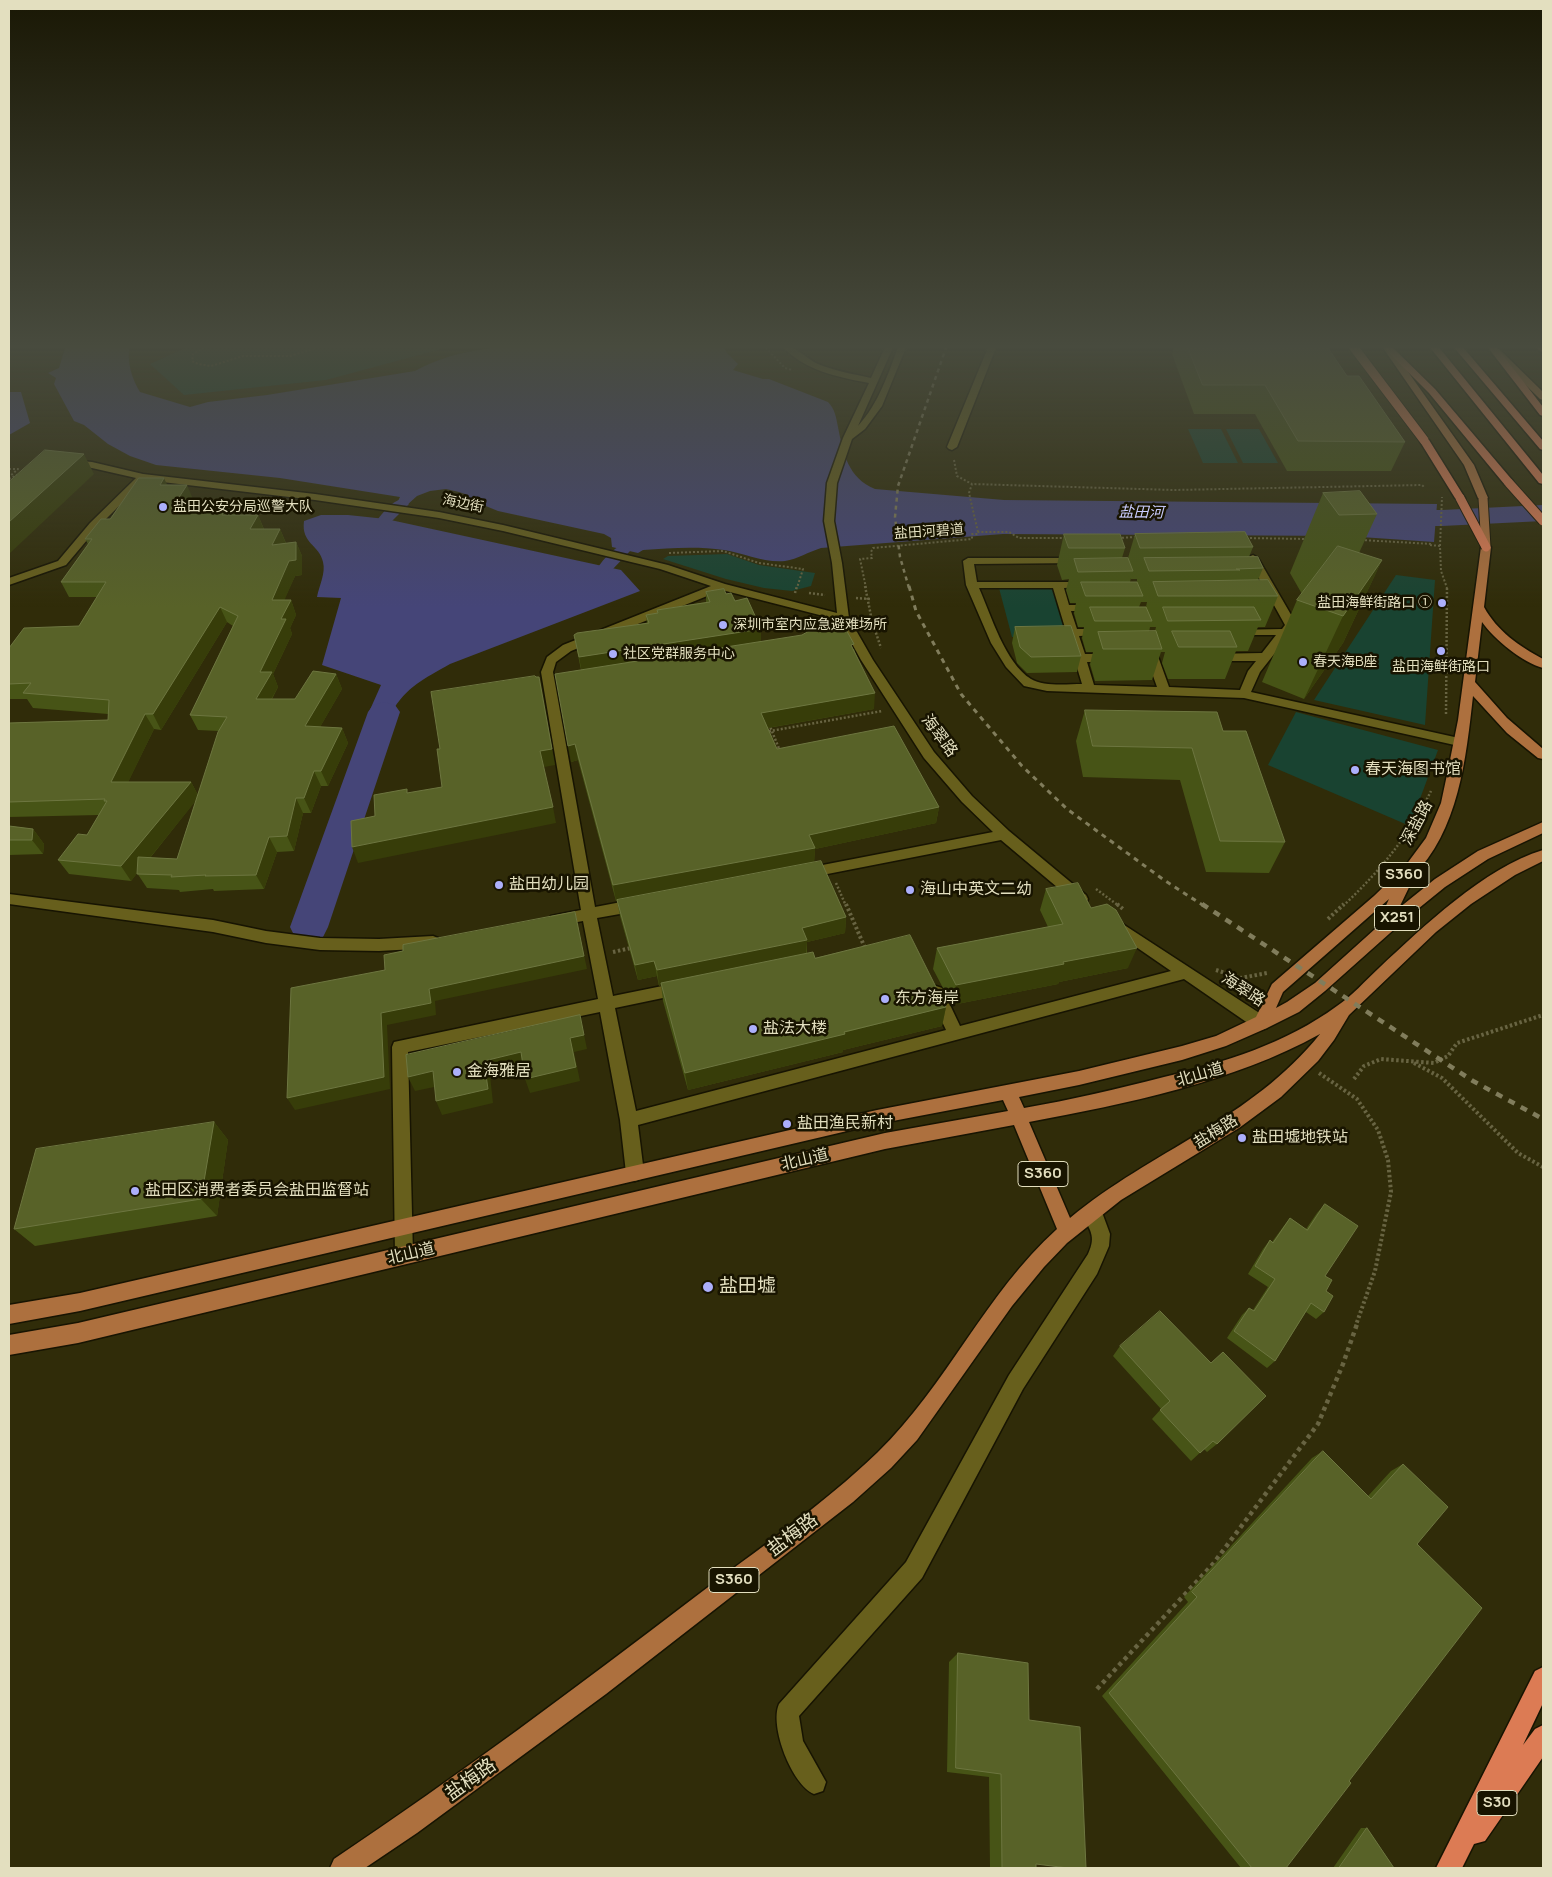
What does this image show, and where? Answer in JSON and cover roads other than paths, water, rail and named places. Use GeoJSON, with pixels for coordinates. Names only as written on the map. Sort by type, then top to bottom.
{"type":"FeatureCollection","features":[{"type":"Feature","properties":{"kind":"highway"},"geometry":{"type":"LineString","coordinates":[[1418,433],[1460,498],[1486,547]]}},
{"type":"Feature","properties":{"kind":"highway"},"geometry":{"type":"LineString","coordinates":[[1466,433],[1543,521]]}},
{"type":"Feature","properties":{"kind":"highway"},"geometry":{"type":"LineString","coordinates":[[1503,433],[1543,482]]}},
{"type":"Feature","properties":{"kind":"highway"},"geometry":{"type":"LineString","coordinates":[[1531,433],[1543,447]]}},
{"type":"Feature","properties":{"kind":"highway"},"geometry":{"type":"LineString","coordinates":[[1450,1868],[1543,1679]]}},
{"type":"Feature","properties":{"kind":"highway","name":"S30"},"geometry":{"type":"LineString","coordinates":[[1450,1868],[1543,1737]]}},
{"type":"Feature","properties":{"kind":"main road","name":"S360"},"geometry":{"type":"LineString","coordinates":[[1446,433],[1469,465],[1483,498],[1486,547]]}},
{"type":"Feature","properties":{"kind":"main road","name":"深盐路"},"geometry":{"type":"LineString","coordinates":[[1261,1023],[1277,988],[1379,900],[1411,869],[1432,840],[1448,803],[1459,742],[1486,547]]}},
{"type":"Feature","properties":{"kind":"main road"},"geometry":{"type":"LineString","coordinates":[[1478,606],[1483,619],[1494,630],[1543,664]]}},
{"type":"Feature","properties":{"kind":"main road"},"geometry":{"type":"LineString","coordinates":[[1468,681],[1504,726],[1543,755]]}},
{"type":"Feature","properties":{"kind":"main road","name":"北山道"},"geometry":{"type":"LineString","coordinates":[[9,1314],[80,1302],[877,1117],[1079,1078],[1182,1053],[1220,1041],[1293,1007],[1320,987],[1403,913],[1454,874],[1483,855],[1543,827]]}},
{"type":"Feature","properties":{"kind":"main road","name":"北山道"},"geometry":{"type":"LineString","coordinates":[[9,1345],[78,1333],[884,1141],[1092,1103],[1208,1073],[1252,1059],[1289,1043],[1344,1010],[1431,928],[1466,900],[1510,871],[1543,855]]}},
{"type":"Feature","properties":{"kind":"main road"},"geometry":{"type":"LineString","coordinates":[[1378,935],[1411,869]]}},
{"type":"Feature","properties":{"kind":"main road","name":"盐梅路"},"geometry":{"type":"LineString","coordinates":[[343,1868],[410,1824],[492,1765],[846,1495],[883,1463],[918,1424],[1036,1262],[1067,1232],[1105,1201],[1146,1174],[1232,1124],[1267,1098],[1307,1064],[1330,1035],[1344,1010]]}},
{"type":"Feature","properties":{"kind":"main road","name":"S360"},"geometry":{"type":"LineString","coordinates":[[1008,1091],[1067,1232]]}},
{"type":"Feature","properties":{"kind":"street","name":"海翠路"},"geometry":{"type":"LineString","coordinates":[[851,433],[832,483],[829,521],[837,563],[843,618],[866,660],[929,755],[967,799],[1004,835],[1091,907]]}},
{"type":"Feature","properties":{"kind":"street"},"geometry":{"type":"LineString","coordinates":[[848,438],[856,433]]}},
{"type":"Feature","properties":{"kind":"street"},"geometry":{"type":"LineString","coordinates":[[952,447],[958,433]]}},
{"type":"Feature","properties":{"kind":"street","name":"海边街"},"geometry":{"type":"LineString","coordinates":[[65,463],[92,465],[143,477],[412,510],[503,528],[638,561],[721,586],[843,618]]}},
{"type":"Feature","properties":{"kind":"street"},"geometry":{"type":"LineString","coordinates":[[9,582],[62,563],[94,525],[143,477]]}},
{"type":"Feature","properties":{"kind":"street"},"geometry":{"type":"LineString","coordinates":[[1234,559],[1253,558],[1263,583],[1276,606],[1291,625],[1254,671],[1244,694]]}},
{"type":"Feature","properties":{"kind":"street"},"geometry":{"type":"LineString","coordinates":[[1088,560],[968,561],[972,585],[997,643],[1012,667],[1028,683],[1047,687],[1244,694],[1459,742]]}},
{"type":"Feature","properties":{"kind":"street"},"geometry":{"type":"LineString","coordinates":[[1057,584],[1089,688]]}},
{"type":"Feature","properties":{"kind":"street"},"geometry":{"type":"LineString","coordinates":[[972,585],[1096,584]]}},
{"type":"Feature","properties":{"kind":"street"},"geometry":{"type":"LineString","coordinates":[[636,1173],[629,1120],[589,914],[547,672],[552,660],[567,648],[721,586]]}},
{"type":"Feature","properties":{"kind":"street"},"geometry":{"type":"LineString","coordinates":[[1064,608],[1104,608]]}},
{"type":"Feature","properties":{"kind":"street"},"geometry":{"type":"LineString","coordinates":[[1072,633],[1116,632]]}},
{"type":"Feature","properties":{"kind":"street"},"geometry":{"type":"LineString","coordinates":[[1228,632],[1286,632]]}},
{"type":"Feature","properties":{"kind":"street"},"geometry":{"type":"LineString","coordinates":[[1146,640],[1164,690]]}},
{"type":"Feature","properties":{"kind":"street"},"geometry":{"type":"LineString","coordinates":[[1199,657],[1265,658]]}},
{"type":"Feature","properties":{"kind":"street"},"geometry":{"type":"LineString","coordinates":[[1080,658],[1125,658]]}},
{"type":"Feature","properties":{"kind":"street"},"geometry":{"type":"LineString","coordinates":[[792,876],[1004,835]]}},
{"type":"Feature","properties":{"kind":"street"},"geometry":{"type":"LineString","coordinates":[[9,899],[212,926],[266,937],[320,944],[380,945],[448,940]]}},
{"type":"Feature","properties":{"kind":"street"},"geometry":{"type":"LineString","coordinates":[[542,923],[647,903]]}},
{"type":"Feature","properties":{"kind":"street","name":"海翠路"},"geometry":{"type":"LineString","coordinates":[[1105,918],[1261,1023]]}},
{"type":"Feature","properties":{"kind":"street"},"geometry":{"type":"LineString","coordinates":[[629,1120],[1185,973]]}},
{"type":"Feature","properties":{"kind":"street"},"geometry":{"type":"LineString","coordinates":[[928,975],[956,1034]]}},
{"type":"Feature","properties":{"kind":"street"},"geometry":{"type":"LineString","coordinates":[[404,1256],[400,1047],[694,986]]}},
{"type":"Feature","properties":{"kind":"street"},"geometry":{"type":"LineString","coordinates":[[814,1782],[792,1745],[786,1712],[914,1570],[1016,1382],[1090,1268],[1098,1252],[1103,1237],[1099,1224],[1091,1213]]}},
{"type":"Feature","properties":{"kind":"water"},"geometry":{"type":"Polygon","coordinates":[[[94,433],[839,433],[848,464],[859,478],[875,489],[1004,500],[1437,504],[1434,542],[1346,536],[1003,534],[821,548],[794,559],[769,561],[732,551],[704,548],[643,550],[638,553],[612,547],[611,538],[604,534],[498,511],[471,500],[468,495],[446,489],[430,491],[417,496],[407,505],[397,503],[400,497],[280,478],[156,465],[130,456],[108,444],[94,433]]]}},
{"type":"Feature","properties":{"kind":"water"},"geometry":{"type":"Polygon","coordinates":[[[321,515],[348,515],[386,519],[621,570],[640,591],[450,664],[424,679],[410,690],[403,696],[391,713],[369,712],[381,685],[322,665],[341,598],[317,597],[324,566],[318,551],[305,535],[304,521],[321,515]]]}},
{"type":"Feature","properties":{"kind":"waterway"},"geometry":{"type":"LineString","coordinates":[[386,519],[401,504]]}},
{"type":"Feature","properties":{"kind":"waterway","name":"盐田河"},"geometry":{"type":"LineString","coordinates":[[1382,518],[1442,518],[1543,513]]}},
{"type":"Feature","properties":{"kind":"waterway"},"geometry":{"type":"LineString","coordinates":[[606,567],[623,550]]}},
{"type":"Feature","properties":{"kind":"waterway"},"geometry":{"type":"LineString","coordinates":[[309,927],[384,712]]}},
{"type":"Feature","properties":{"kind":"railway"},"geometry":{"type":"LineString","coordinates":[[909,588],[900,557],[895,517],[898,486],[917,433]]}},
{"type":"Feature","properties":{"kind":"railway"},"geometry":{"type":"LineString","coordinates":[[909,586],[916,611],[961,694],[1022,766],[1067,809],[1164,880],[1204,906]]}},
{"type":"Feature","properties":{"kind":"railway"},"geometry":{"type":"LineString","coordinates":[[1202,904],[1473,1081],[1543,1119]]}},
{"type":"Feature","properties":{"kind":"place","name":"盐田公安分局巡警大队"},"geometry":{"type":"Point","coordinates":[163,507]}},
{"type":"Feature","properties":{"kind":"place","name":"盐田海鲜街路口 ①"},"geometry":{"type":"Point","coordinates":[1442,603]}},
{"type":"Feature","properties":{"kind":"place","name":"深圳市室内应急避难场所"},"geometry":{"type":"Point","coordinates":[723,625]}},
{"type":"Feature","properties":{"kind":"place","name":"盐田海鲜街路口"},"geometry":{"type":"Point","coordinates":[1441,651]}},
{"type":"Feature","properties":{"kind":"place","name":"社区党群服务中心"},"geometry":{"type":"Point","coordinates":[613,654]}},
{"type":"Feature","properties":{"kind":"place","name":"春天海B座"},"geometry":{"type":"Point","coordinates":[1303,662]}},
{"type":"Feature","properties":{"kind":"place","name":"春天海图书馆"},"geometry":{"type":"Point","coordinates":[1355,770]}},
{"type":"Feature","properties":{"kind":"place","name":"盐田幼儿园"},"geometry":{"type":"Point","coordinates":[499,885]}},
{"type":"Feature","properties":{"kind":"place","name":"海山中英文二幼"},"geometry":{"type":"Point","coordinates":[910,890]}},
{"type":"Feature","properties":{"kind":"place","name":"东方海岸"},"geometry":{"type":"Point","coordinates":[885,999]}},
{"type":"Feature","properties":{"kind":"place","name":"盐法大楼"},"geometry":{"type":"Point","coordinates":[753,1029]}},
{"type":"Feature","properties":{"kind":"place","name":"金海雅居"},"geometry":{"type":"Point","coordinates":[457,1072]}},
{"type":"Feature","properties":{"kind":"place","name":"盐田渔民新村"},"geometry":{"type":"Point","coordinates":[787,1124]}},
{"type":"Feature","properties":{"kind":"place","name":"盐田墟地铁站"},"geometry":{"type":"Point","coordinates":[1242,1138]}},
{"type":"Feature","properties":{"kind":"place","name":"盐田区消费者委员会盐田监督站"},"geometry":{"type":"Point","coordinates":[135,1191]}},
{"type":"Feature","properties":{"kind":"place","name":"盐田墟"},"geometry":{"type":"Point","coordinates":[708,1287]}}]}
